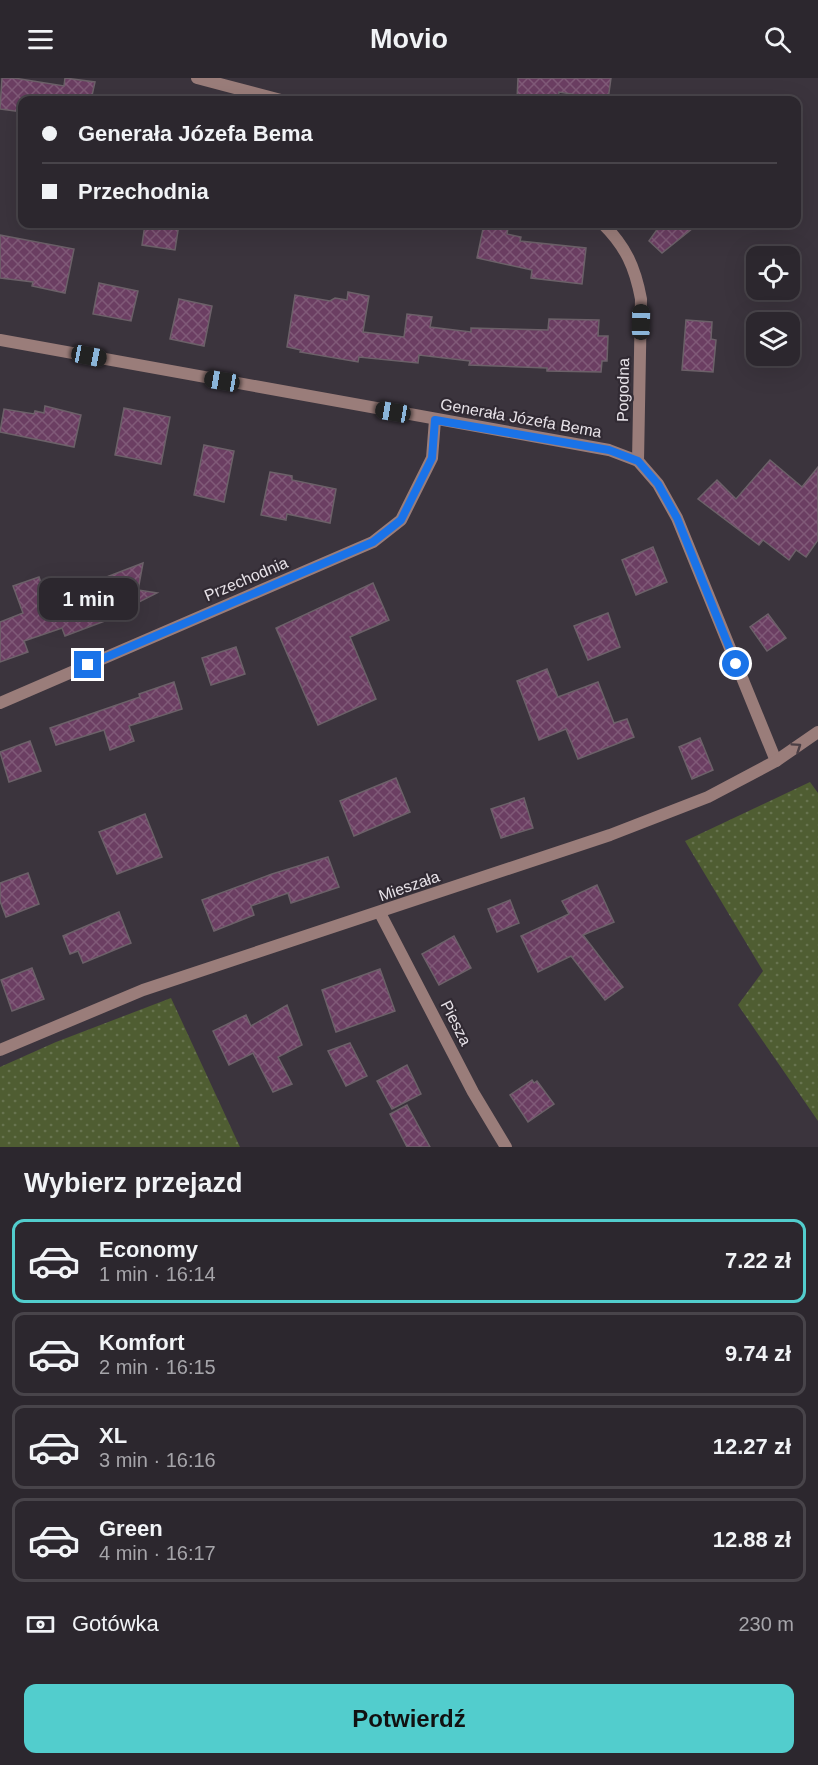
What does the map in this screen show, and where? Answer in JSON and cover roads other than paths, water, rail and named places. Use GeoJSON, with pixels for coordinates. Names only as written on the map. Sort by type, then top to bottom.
{"type":"FeatureCollection","features":[{"type":"Feature","properties":{"kind":"street"},"geometry":{"type":"LineString","coordinates":[[197,78],[266,96]]}},
{"type":"Feature","properties":{"kind":"street","name":"Pogodna"},"geometry":{"type":"LineString","coordinates":[[606,228],[631,261],[641,299],[638,461]]}},
{"type":"Feature","properties":{"kind":"street","name":"Generała Józefa Bema"},"geometry":{"type":"LineString","coordinates":[[0,340],[609,450],[638,461],[658,484],[677,518],[776,761]]}},
{"type":"Feature","properties":{"kind":"street","name":"Przechodnia"},"geometry":{"type":"LineString","coordinates":[[0,704],[373,542],[401,520],[432,458],[435,420]]}},
{"type":"Feature","properties":{"kind":"street","name":"Mieszała"},"geometry":{"type":"LineString","coordinates":[[0,1050],[143,990],[610,835],[708,797],[776,761],[818,732]]}},
{"type":"Feature","properties":{"kind":"street","name":"Piesza"},"geometry":{"type":"LineString","coordinates":[[380,913],[472,1092],[506,1147]]}}]}
